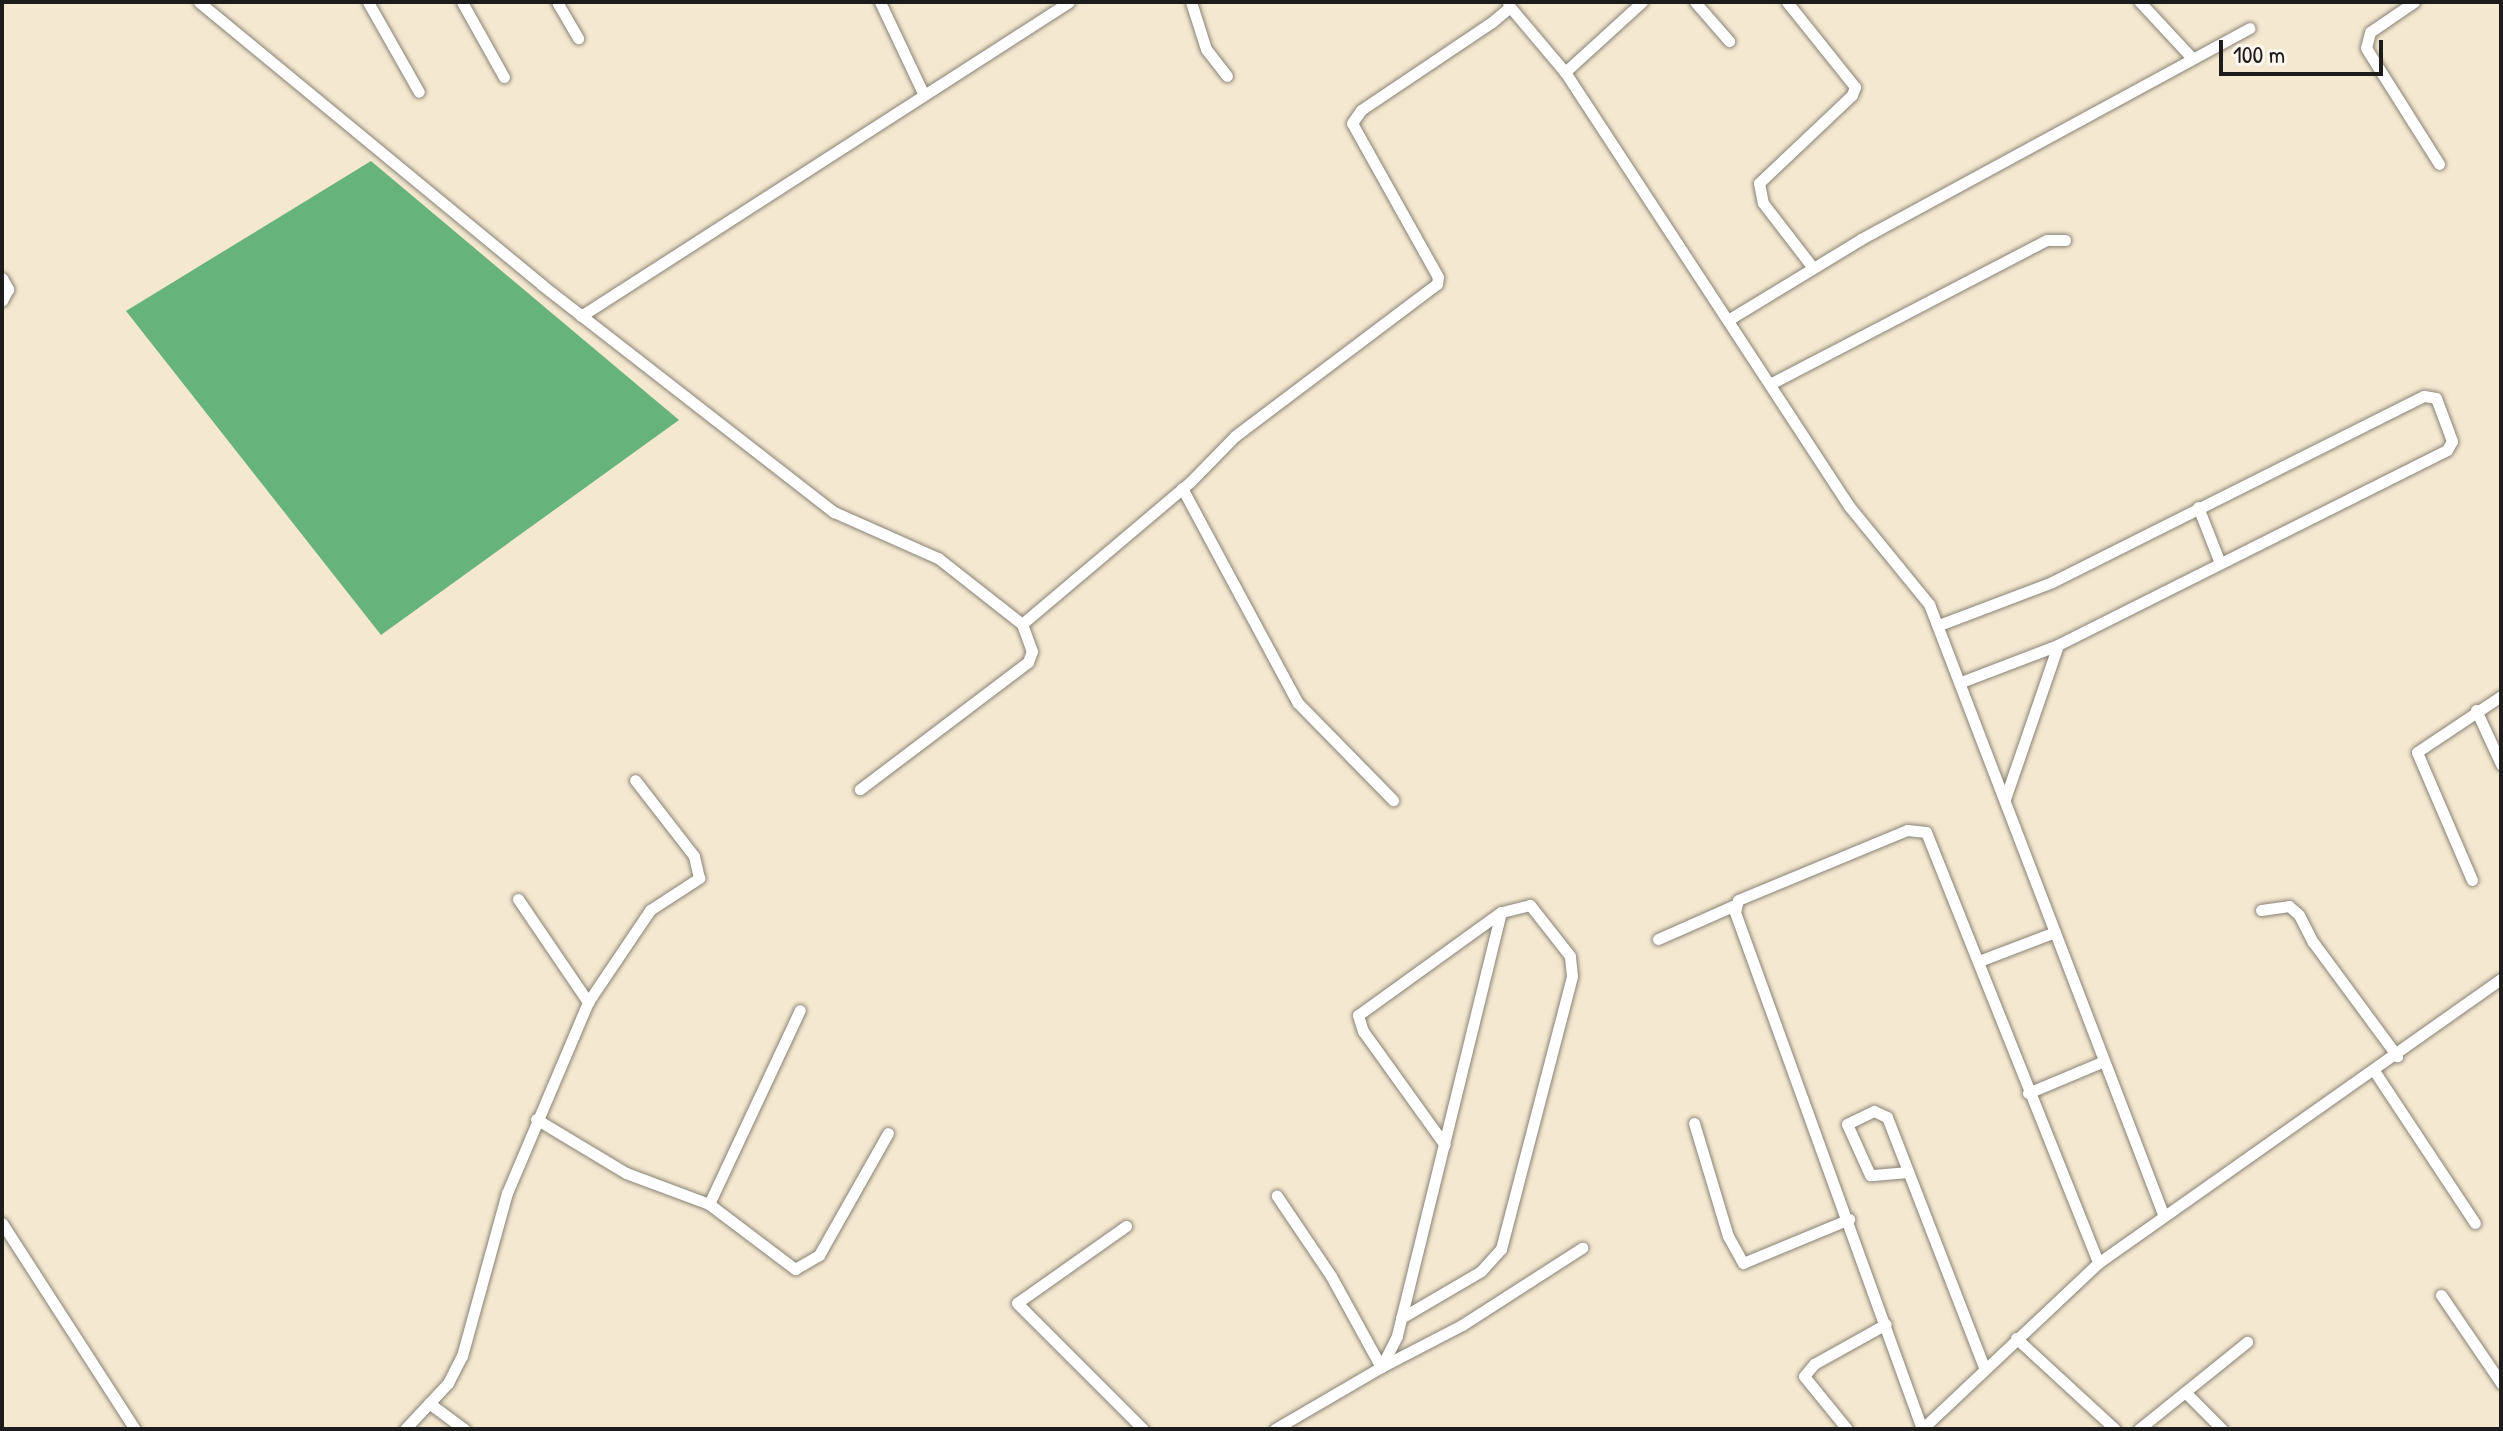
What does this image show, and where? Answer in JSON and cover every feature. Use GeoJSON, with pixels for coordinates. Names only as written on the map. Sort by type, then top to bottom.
{"type":"FeatureCollection","features":[{"type":"Feature","properties":{"kind":"street"},"geometry":{"type":"LineString","coordinates":[[368,2],[419,92]]}},
{"type":"Feature","properties":{"kind":"street"},"geometry":{"type":"LineString","coordinates":[[462,2],[504,77]]}},
{"type":"Feature","properties":{"kind":"street"},"geometry":{"type":"LineString","coordinates":[[557,2],[578,38]]}},
{"type":"Feature","properties":{"kind":"street"},"geometry":{"type":"LineString","coordinates":[[880,2],[923,93]]}},
{"type":"Feature","properties":{"kind":"street"},"geometry":{"type":"LineString","coordinates":[[581,316],[923,93],[1069,2]]}},
{"type":"Feature","properties":{"kind":"street"},"geometry":{"type":"LineString","coordinates":[[1191,2],[1206,49],[1227,76]]}},
{"type":"Feature","properties":{"kind":"street"},"geometry":{"type":"LineString","coordinates":[[1565,72],[1642,2]]}},
{"type":"Feature","properties":{"kind":"street"},"geometry":{"type":"LineString","coordinates":[[1695,2],[1729,41]]}},
{"type":"Feature","properties":{"kind":"street"},"geometry":{"type":"LineString","coordinates":[[1787,2],[1855,87],[1759,183],[1763,203],[1813,268]]}},
{"type":"Feature","properties":{"kind":"street"},"geometry":{"type":"LineString","coordinates":[[2140,2],[2192,58]]}},
{"type":"Feature","properties":{"kind":"street"},"geometry":{"type":"LineString","coordinates":[[2414,2],[2370,32],[2366,48],[2439,164]]}},
{"type":"Feature","properties":{"kind":"street"},"geometry":{"type":"LineString","coordinates":[[207,4],[581,316],[845,520],[938,558],[1022,624],[1032,651],[1028,662],[860,789]]}},
{"type":"Feature","properties":{"kind":"street"},"geometry":{"type":"LineString","coordinates":[[1022,624],[1182,488],[1235,436],[1437,284],[1438,277],[1352,123],[1361,110],[1509,4],[1565,72],[1849,506],[1913,579],[1939,625],[2163,1214]]}},
{"type":"Feature","properties":{"kind":"street"},"geometry":{"type":"LineString","coordinates":[[1728,320],[1813,268],[2249,28]]}},
{"type":"Feature","properties":{"kind":"street"},"geometry":{"type":"LineString","coordinates":[[1770,384],[2047,240],[2065,240]]}},
{"type":"Feature","properties":{"kind":"street"},"geometry":{"type":"LineString","coordinates":[[2,278],[8,289],[2,301]]}},
{"type":"Feature","properties":{"kind":"street"},"geometry":{"type":"LineString","coordinates":[[1939,625],[2052,582],[2424,396],[2436,398],[2452,441],[2447,450],[2058,645],[1961,682]]}},
{"type":"Feature","properties":{"kind":"street"},"geometry":{"type":"LineString","coordinates":[[1182,488],[1298,703],[1393,800]]}},
{"type":"Feature","properties":{"kind":"street"},"geometry":{"type":"LineString","coordinates":[[2198,507],[2220,563]]}},
{"type":"Feature","properties":{"kind":"street"},"geometry":{"type":"LineString","coordinates":[[2005,799],[2058,645]]}},
{"type":"Feature","properties":{"kind":"street"},"geometry":{"type":"LineString","coordinates":[[2472,880],[2417,752],[2501,696]]}},
{"type":"Feature","properties":{"kind":"street"},"geometry":{"type":"LineString","coordinates":[[2476,710],[2501,764]]}},
{"type":"Feature","properties":{"kind":"street"},"geometry":{"type":"LineString","coordinates":[[405,1429],[429,1403],[462,1356],[498,1219],[536,1119],[588,1002],[650,910],[699,878],[694,856],[635,780]]}},
{"type":"Feature","properties":{"kind":"street"},"geometry":{"type":"LineString","coordinates":[[1658,939],[1735,905],[1746,895],[1921,829],[1979,961],[2028,1093],[2098,1263]]}},
{"type":"Feature","properties":{"kind":"street"},"geometry":{"type":"LineString","coordinates":[[518,899],[588,1002]]}},
{"type":"Feature","properties":{"kind":"street"},"geometry":{"type":"LineString","coordinates":[[1401,1318],[1481,1271],[1501,1249],[1572,976],[1570,956],[1538,910],[1523,904],[1501,912],[1358,1015],[1363,1031],[1445,1145]]}},
{"type":"Feature","properties":{"kind":"street"},"geometry":{"type":"LineString","coordinates":[[1735,905],[1922,1429],[1984,1367],[2098,1263],[2163,1214],[2375,1072],[2501,979]]}},
{"type":"Feature","properties":{"kind":"street"},"geometry":{"type":"LineString","coordinates":[[2261,910],[2289,906],[2299,915],[2313,942],[2397,1056]]}},
{"type":"Feature","properties":{"kind":"street"},"geometry":{"type":"LineString","coordinates":[[1381,1367],[1401,1318],[1501,912]]}},
{"type":"Feature","properties":{"kind":"street"},"geometry":{"type":"LineString","coordinates":[[1979,961],[2055,932]]}},
{"type":"Feature","properties":{"kind":"street"},"geometry":{"type":"LineString","coordinates":[[709,1204],[800,1010]]}},
{"type":"Feature","properties":{"kind":"street"},"geometry":{"type":"LineString","coordinates":[[2028,1093],[2104,1061]]}},
{"type":"Feature","properties":{"kind":"street"},"geometry":{"type":"LineString","coordinates":[[2375,1072],[2475,1223]]}},
{"type":"Feature","properties":{"kind":"street"},"geometry":{"type":"LineString","coordinates":[[1908,1172],[1870,1175],[1846,1126],[1881,1111],[1908,1172],[1984,1367]]}},
{"type":"Feature","properties":{"kind":"street"},"geometry":{"type":"LineString","coordinates":[[536,1119],[626,1173],[709,1204],[787,1267],[804,1268],[819,1255],[888,1133]]}},
{"type":"Feature","properties":{"kind":"street"},"geometry":{"type":"LineString","coordinates":[[1694,1123],[1728,1236],[1743,1263],[1849,1219]]}},
{"type":"Feature","properties":{"kind":"street"},"geometry":{"type":"LineString","coordinates":[[1277,1196],[1331,1276],[1381,1367]]}},
{"type":"Feature","properties":{"kind":"street"},"geometry":{"type":"LineString","coordinates":[[2,1223],[135,1429]]}},
{"type":"Feature","properties":{"kind":"street"},"geometry":{"type":"LineString","coordinates":[[1126,1226],[1017,1303],[1140,1428]]}},
{"type":"Feature","properties":{"kind":"street"},"geometry":{"type":"LineString","coordinates":[[1275,1429],[1381,1367],[1462,1325],[1582,1248]]}},
{"type":"Feature","properties":{"kind":"street"},"geometry":{"type":"LineString","coordinates":[[2441,1295],[2501,1383]]}},
{"type":"Feature","properties":{"kind":"street"},"geometry":{"type":"LineString","coordinates":[[1847,1429],[1804,1376],[1814,1364],[1886,1324]]}},
{"type":"Feature","properties":{"kind":"street"},"geometry":{"type":"LineString","coordinates":[[2016,1338],[2115,1429]]}},
{"type":"Feature","properties":{"kind":"street"},"geometry":{"type":"LineString","coordinates":[[2139,1429],[2247,1342]]}},
{"type":"Feature","properties":{"kind":"street"},"geometry":{"type":"LineString","coordinates":[[2185,1392],[2222,1429]]}},
{"type":"Feature","properties":{"kind":"street"},"geometry":{"type":"LineString","coordinates":[[429,1403],[464,1429]]}},
{"type":"Feature","properties":{"kind":"green space"},"geometry":{"type":"Polygon","coordinates":[[[371,161],[679,420],[381,635],[126,311],[371,161]]]}}]}
